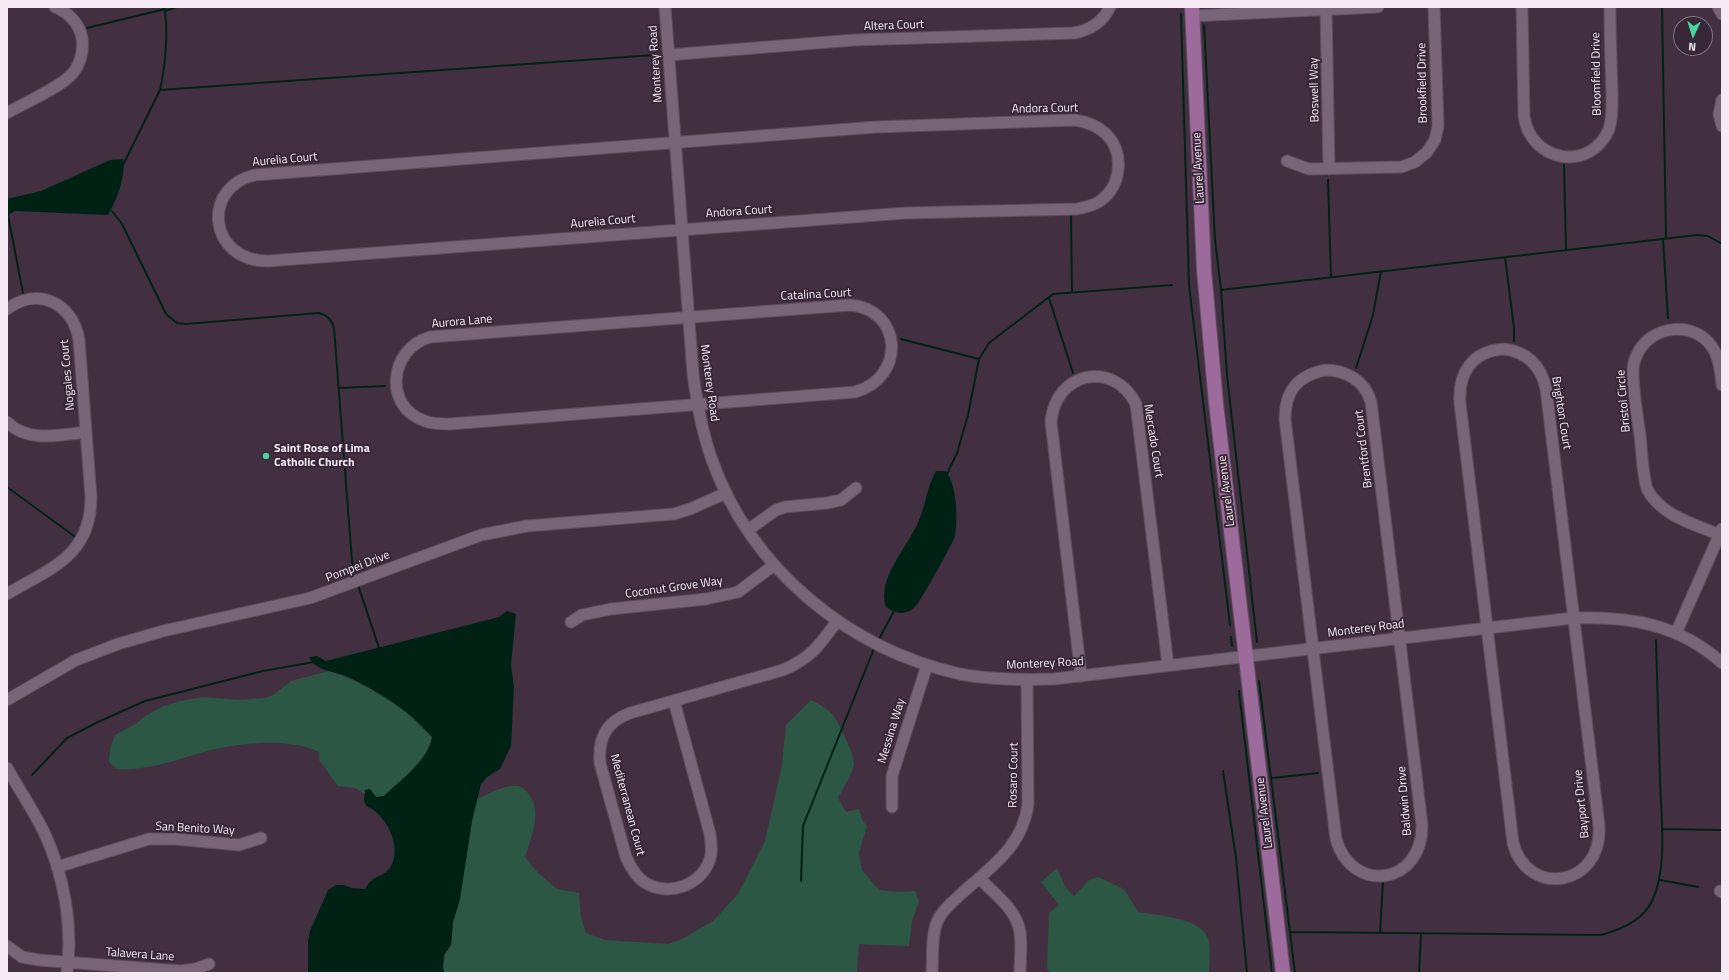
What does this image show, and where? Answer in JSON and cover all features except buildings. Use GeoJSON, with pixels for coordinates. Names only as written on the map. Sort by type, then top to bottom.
{"type":"FeatureCollection","features":[{"type":"Feature","properties":{"kind":"main road","name":"Laurel Avenue"},"geometry":{"type":"LineString","coordinates":[[1192,11],[1204,270],[1216,403],[1284,973]]}},
{"type":"Feature","properties":{"kind":"street"},"geometry":{"type":"LineString","coordinates":[[7,113],[65,80],[75,71],[78,65],[82,48],[79,29],[72,18],[55,7]]}},
{"type":"Feature","properties":{"kind":"street","name":"Monterey Road"},"geometry":{"type":"LineString","coordinates":[[665,7],[693,374],[697,404],[704,435],[712,461],[726,493],[748,530],[774,565],[796,588],[837,621],[882,647],[927,665],[961,674],[984,678],[1028,680],[1081,675],[1247,657],[1573,618],[1605,617],[1635,620],[1676,633],[1700,646],[1722,663]]}},
{"type":"Feature","properties":{"kind":"street","name":"Altera Court"},"geometry":{"type":"LineString","coordinates":[[668,55],[854,40],[1074,34],[1082,32],[1096,24],[1102,19],[1110,7]]}},
{"type":"Feature","properties":{"kind":"street"},"geometry":{"type":"LineString","coordinates":[[1192,11],[1378,7]]}},
{"type":"Feature","properties":{"kind":"street","name":"Brookfield Drive"},"geometry":{"type":"LineString","coordinates":[[1286,161],[1309,169],[1401,167],[1415,162],[1432,146],[1438,126],[1434,7]]}},
{"type":"Feature","properties":{"kind":"street","name":"Bloomfield Drive"},"geometry":{"type":"LineString","coordinates":[[1522,7],[1524,116],[1526,126],[1533,139],[1542,148],[1553,154],[1567,157],[1580,156],[1595,148],[1603,140],[1611,122],[1610,7]]}},
{"type":"Feature","properties":{"kind":"street"},"geometry":{"type":"LineString","coordinates":[[1718,7],[1722,14]]}},
{"type":"Feature","properties":{"kind":"street","name":"Boswell Way"},"geometry":{"type":"LineString","coordinates":[[1326,8],[1330,169]]}},
{"type":"Feature","properties":{"kind":"street"},"geometry":{"type":"LineString","coordinates":[[1722,100],[1719,114],[1722,126]]}},
{"type":"Feature","properties":{"kind":"street","name":"Andora Court"},"geometry":{"type":"LineString","coordinates":[[675,142],[876,127],[1075,120],[1088,122],[1106,134],[1114,144],[1118,161],[1117,179],[1108,193],[1096,203],[1077,209],[906,213],[682,229]]}},
{"type":"Feature","properties":{"kind":"street","name":"Aurelia Court"},"geometry":{"type":"LineString","coordinates":[[675,142],[255,175],[237,182],[229,190],[220,206],[219,224],[222,236],[232,249],[243,257],[258,261],[682,229]]}},
{"type":"Feature","properties":{"kind":"street","name":"Nogales Court"},"geometry":{"type":"LineString","coordinates":[[7,309],[24,300],[37,298],[45,299],[63,308],[72,320],[79,340],[91,508],[90,520],[84,535],[75,549],[64,559],[7,594]]}},
{"type":"Feature","properties":{"kind":"street","name":"Catalina Court"},"geometry":{"type":"LineString","coordinates":[[688,316],[855,305],[878,317],[886,328],[892,343],[890,360],[884,374],[872,385],[861,390],[843,393],[697,404]]}},
{"type":"Feature","properties":{"kind":"street","name":"Aurora Lane"},"geometry":{"type":"LineString","coordinates":[[688,316],[430,337],[416,343],[404,354],[399,366],[396,381],[398,393],[408,410],[425,421],[439,424],[697,404]]}},
{"type":"Feature","properties":{"kind":"street","name":"Bristol Circle"},"geometry":{"type":"LineString","coordinates":[[1676,633],[1721,532],[1669,513],[1655,502],[1648,489],[1634,382],[1634,364],[1639,350],[1645,342],[1655,334],[1671,329],[1689,330],[1704,338],[1716,352],[1722,385]]}},
{"type":"Feature","properties":{"kind":"street","name":"Brighton Court"},"geometry":{"type":"LineString","coordinates":[[1487,628],[1459,394],[1462,377],[1472,361],[1493,350],[1514,350],[1523,354],[1536,364],[1544,380],[1573,618]]}},
{"type":"Feature","properties":{"kind":"street","name":"Brentford Court"},"geometry":{"type":"LineString","coordinates":[[1312,649],[1285,412],[1288,398],[1297,383],[1306,376],[1324,370],[1334,370],[1352,377],[1364,387],[1370,397],[1399,639]]}},
{"type":"Feature","properties":{"kind":"street","name":"Mercado Court"},"geometry":{"type":"LineString","coordinates":[[1081,675],[1051,422],[1053,408],[1061,393],[1074,381],[1092,377],[1106,378],[1123,386],[1136,404],[1168,666]]}},
{"type":"Feature","properties":{"kind":"street"},"geometry":{"type":"LineString","coordinates":[[7,422],[19,431],[30,435],[43,436],[86,432]]}},
{"type":"Feature","properties":{"kind":"street"},"geometry":{"type":"LineString","coordinates":[[748,530],[776,510],[785,507],[827,503],[841,500],[856,488]]}},
{"type":"Feature","properties":{"kind":"street","name":"Pompei Drive"},"geometry":{"type":"LineString","coordinates":[[7,700],[76,660],[118,644],[151,634],[300,601],[346,586],[492,532],[540,525],[674,514],[690,509],[726,493]]}},
{"type":"Feature","properties":{"kind":"street","name":"Coconut Grove Way"},"geometry":{"type":"LineString","coordinates":[[571,622],[582,615],[611,609],[706,599],[738,592],[774,565]]}},
{"type":"Feature","properties":{"kind":"street","name":"Bayport Drive"},"geometry":{"type":"LineString","coordinates":[[1487,628],[1515,852],[1520,860],[1534,873],[1553,878],[1564,878],[1580,871],[1590,862],[1597,850],[1599,834],[1573,618]]}},
{"type":"Feature","properties":{"kind":"street","name":"Mediterranean Court"},"geometry":{"type":"LineString","coordinates":[[674,701],[710,834],[711,851],[708,864],[696,880],[676,889],[666,890],[643,882],[631,868],[626,857],[600,763],[599,756],[602,736],[616,719],[630,713],[783,670],[799,663],[818,647],[837,621]]}},
{"type":"Feature","properties":{"kind":"street","name":"Baldwin Drive"},"geometry":{"type":"LineString","coordinates":[[1312,649],[1338,848],[1342,856],[1356,870],[1372,875],[1388,875],[1404,868],[1413,860],[1420,847],[1422,833],[1399,639]]}},
{"type":"Feature","properties":{"kind":"street","name":"Messina Way"},"geometry":{"type":"LineString","coordinates":[[892,807],[892,776],[927,665]]}},
{"type":"Feature","properties":{"kind":"street","name":"Rosaro Court"},"geometry":{"type":"LineString","coordinates":[[932,973],[934,939],[937,922],[944,911],[1013,844],[1021,831],[1028,804],[1028,680]]}},
{"type":"Feature","properties":{"kind":"street"},"geometry":{"type":"LineString","coordinates":[[7,768],[38,821],[57,867],[67,911],[68,968]]}},
{"type":"Feature","properties":{"kind":"street","name":"San Benito Way"},"geometry":{"type":"LineString","coordinates":[[57,867],[149,839],[175,839],[239,845],[261,838]]}},
{"type":"Feature","properties":{"kind":"street"},"geometry":{"type":"LineString","coordinates":[[979,878],[1007,907],[1019,926],[1021,940],[1020,973]]}},
{"type":"Feature","properties":{"kind":"street","name":"Talavera Lane"},"geometry":{"type":"LineString","coordinates":[[7,946],[18,955],[27,959],[68,968],[181,971],[195,969],[210,964]]}},
{"type":"Feature","properties":{"kind":"shaded area"},"geometry":{"type":"Polygon","coordinates":[[[123,159],[124,166],[120,188],[108,215],[15,211],[7,216],[7,199],[41,191],[110,160],[123,159]]]}},
{"type":"Feature","properties":{"kind":"shaded area"},"geometry":{"type":"Polygon","coordinates":[[[936,471],[945,471],[952,484],[956,502],[955,536],[937,571],[916,606],[909,611],[897,613],[886,607],[884,596],[889,574],[919,520],[936,471]]]}},
{"type":"Feature","properties":{"kind":"shaded area"},"geometry":{"type":"Polygon","coordinates":[[[507,611],[516,614],[511,665],[514,687],[511,746],[500,769],[487,777],[481,784],[472,821],[460,899],[453,922],[451,945],[444,955],[444,973],[308,973],[308,941],[310,931],[328,890],[336,885],[365,889],[373,879],[389,869],[393,861],[395,852],[391,833],[381,817],[374,810],[366,806],[364,800],[365,790],[370,789],[376,797],[384,796],[420,761],[430,745],[432,737],[410,716],[385,697],[351,678],[315,665],[309,657],[317,656],[326,661],[499,617],[507,611]]]}},
{"type":"Feature","properties":{"kind":"shaded area"},"geometry":{"type":"Polygon","coordinates":[[[329,671],[359,683],[390,701],[417,722],[432,737],[430,745],[420,761],[384,796],[376,797],[365,790],[365,794],[355,788],[338,786],[319,760],[319,752],[292,744],[262,743],[232,746],[150,767],[117,769],[109,762],[110,749],[115,735],[164,706],[180,701],[203,697],[238,700],[265,698],[273,695],[291,681],[329,671]]]}},
{"type":"Feature","properties":{"kind":"shaded area"},"geometry":{"type":"Polygon","coordinates":[[[811,700],[828,710],[835,718],[846,738],[854,760],[850,776],[838,798],[846,812],[859,809],[862,820],[867,826],[859,853],[862,870],[879,890],[901,892],[915,891],[919,901],[912,921],[909,946],[859,944],[857,973],[444,973],[443,966],[445,955],[451,945],[453,922],[458,907],[477,799],[498,789],[513,786],[519,786],[531,797],[534,805],[535,822],[525,857],[538,873],[557,889],[579,893],[581,918],[586,933],[605,940],[668,944],[682,939],[713,921],[738,894],[765,841],[782,765],[786,725],[811,700]]]}},
{"type":"Feature","properties":{"kind":"shaded area"},"geometry":{"type":"Polygon","coordinates":[[[1057,868],[1065,887],[1074,896],[1089,880],[1098,877],[1124,889],[1138,912],[1180,919],[1199,927],[1206,934],[1209,942],[1209,973],[1049,973],[1047,967],[1049,913],[1059,905],[1041,882],[1057,868]]]}},
{"type":"Feature","properties":{"kind":"waterway"},"geometry":{"type":"LineString","coordinates":[[123,165],[160,90],[166,48],[164,7]]}},
{"type":"Feature","properties":{"kind":"waterway"},"geometry":{"type":"LineString","coordinates":[[165,11],[177,7]]}},
{"type":"Feature","properties":{"kind":"waterway"},"geometry":{"type":"LineString","coordinates":[[1662,7],[1666,238]]}},
{"type":"Feature","properties":{"kind":"waterway"},"geometry":{"type":"LineString","coordinates":[[87,28],[165,9]]}},
{"type":"Feature","properties":{"kind":"waterway"},"geometry":{"type":"LineString","coordinates":[[1181,14],[1189,285],[1230,625]]}},
{"type":"Feature","properties":{"kind":"waterway"},"geometry":{"type":"LineString","coordinates":[[1204,25],[1215,240],[1221,290],[1227,375],[1257,642]]}},
{"type":"Feature","properties":{"kind":"waterway"},"geometry":{"type":"LineString","coordinates":[[160,90],[654,55]]}},
{"type":"Feature","properties":{"kind":"waterway"},"geometry":{"type":"LineString","coordinates":[[1564,165],[1566,250]]}},
{"type":"Feature","properties":{"kind":"waterway"},"geometry":{"type":"LineString","coordinates":[[1328,180],[1331,277]]}},
{"type":"Feature","properties":{"kind":"waterway"},"geometry":{"type":"LineString","coordinates":[[112,211],[122,224],[166,314],[177,323],[186,324],[319,313],[330,320],[334,328],[353,574],[355,578]]}},
{"type":"Feature","properties":{"kind":"waterway"},"geometry":{"type":"LineString","coordinates":[[8,215],[23,293]]}},
{"type":"Feature","properties":{"kind":"waterway"},"geometry":{"type":"LineString","coordinates":[[1071,215],[1072,292]]}},
{"type":"Feature","properties":{"kind":"waterway"},"geometry":{"type":"LineString","coordinates":[[1221,290],[1697,235],[1708,236],[1722,244]]}},
{"type":"Feature","properties":{"kind":"waterway"},"geometry":{"type":"LineString","coordinates":[[1663,239],[1668,318]]}},
{"type":"Feature","properties":{"kind":"waterway"},"geometry":{"type":"LineString","coordinates":[[1505,257],[1514,328],[1514,341]]}},
{"type":"Feature","properties":{"kind":"waterway"},"geometry":{"type":"LineString","coordinates":[[1356,368],[1373,315],[1381,271]]}},
{"type":"Feature","properties":{"kind":"waterway"},"geometry":{"type":"LineString","coordinates":[[947,474],[957,453],[968,415],[979,359],[989,343],[1053,294],[1172,285]]}},
{"type":"Feature","properties":{"kind":"waterway"},"geometry":{"type":"LineString","coordinates":[[1049,298],[1073,373]]}},
{"type":"Feature","properties":{"kind":"waterway"},"geometry":{"type":"LineString","coordinates":[[901,339],[979,359]]}},
{"type":"Feature","properties":{"kind":"waterway"},"geometry":{"type":"LineString","coordinates":[[339,388],[385,386]]}},
{"type":"Feature","properties":{"kind":"waterway"},"geometry":{"type":"LineString","coordinates":[[7,487],[74,536]]}},
{"type":"Feature","properties":{"kind":"waterway"},"geometry":{"type":"LineString","coordinates":[[358,585],[379,648]]}},
{"type":"Feature","properties":{"kind":"waterway"},"geometry":{"type":"LineString","coordinates":[[878,641],[894,611]]}},
{"type":"Feature","properties":{"kind":"waterway"},"geometry":{"type":"LineString","coordinates":[[1231,637],[1232,646]]}},
{"type":"Feature","properties":{"kind":"waterway"},"geometry":{"type":"LineString","coordinates":[[1290,932],[1601,935],[1623,927],[1637,919],[1643,914],[1652,901],[1657,888],[1662,858],[1656,640]]}},
{"type":"Feature","properties":{"kind":"waterway"},"geometry":{"type":"LineString","coordinates":[[801,881],[803,826],[875,646]]}},
{"type":"Feature","properties":{"kind":"waterway"},"geometry":{"type":"LineString","coordinates":[[32,775],[67,738],[145,701],[263,671],[314,662]]}},
{"type":"Feature","properties":{"kind":"waterway"},"geometry":{"type":"LineString","coordinates":[[1259,681],[1295,973]]}},
{"type":"Feature","properties":{"kind":"waterway"},"geometry":{"type":"LineString","coordinates":[[1239,691],[1272,973]]}},
{"type":"Feature","properties":{"kind":"waterway"},"geometry":{"type":"LineString","coordinates":[[1223,771],[1236,858],[1247,973]]}},
{"type":"Feature","properties":{"kind":"waterway"},"geometry":{"type":"LineString","coordinates":[[1272,778],[1318,773]]}},
{"type":"Feature","properties":{"kind":"waterway"},"geometry":{"type":"LineString","coordinates":[[1662,829],[1722,830]]}},
{"type":"Feature","properties":{"kind":"waterway"},"geometry":{"type":"LineString","coordinates":[[1660,880],[1698,887]]}},
{"type":"Feature","properties":{"kind":"waterway"},"geometry":{"type":"LineString","coordinates":[[1380,933],[1383,882]]}},
{"type":"Feature","properties":{"kind":"waterway"},"geometry":{"type":"LineString","coordinates":[[1419,973],[1421,934]]}},
{"type":"Feature","properties":{"kind":"place","name":"Saint Rose of Lima Catholic Church"},"geometry":{"type":"Point","coordinates":[266,456]}}]}
